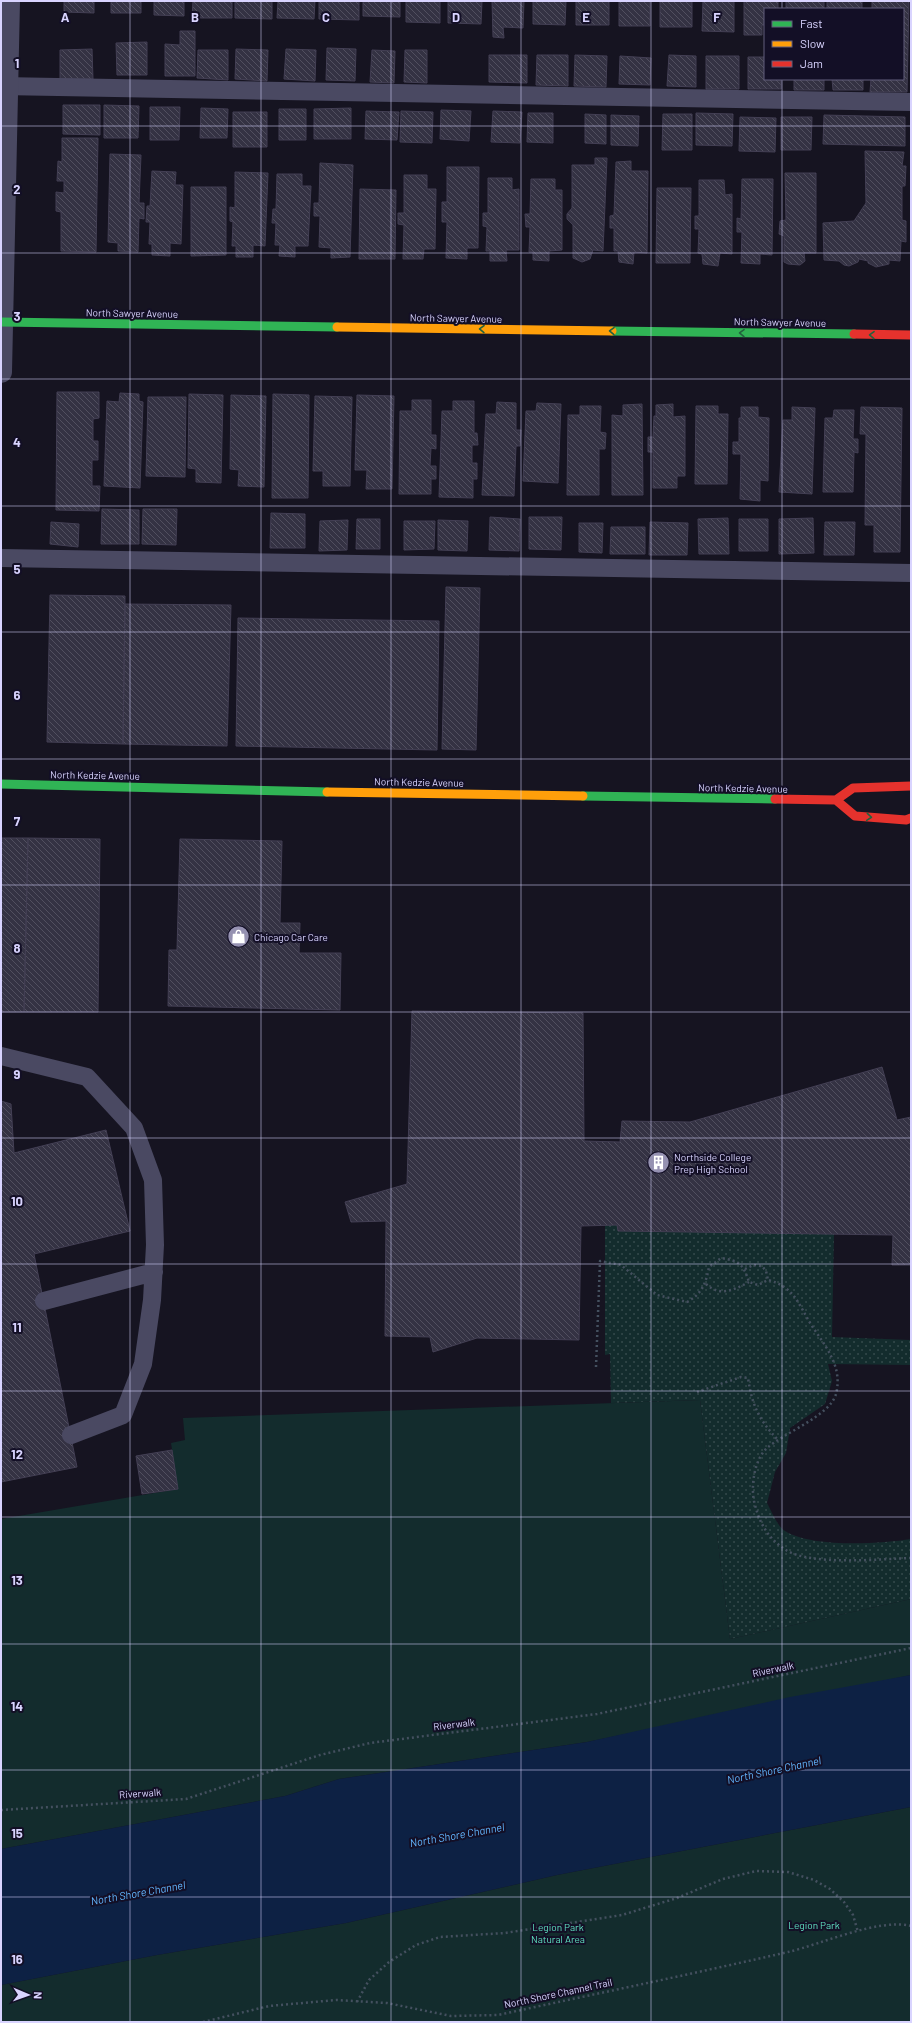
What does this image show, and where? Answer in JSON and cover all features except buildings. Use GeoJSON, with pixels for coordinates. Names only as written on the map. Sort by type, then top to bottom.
{"type":"FeatureCollection","features":[{"type":"Feature","properties":{"kind":"main road","name":"North Sawyer Avenue"},"geometry":{"type":"LineString","coordinates":[[2,322],[911,335]]}},
{"type":"Feature","properties":{"kind":"main road","name":"North Kedzie Avenue"},"geometry":{"type":"LineString","coordinates":[[1,784],[286,791],[836,800]]}},
{"type":"Feature","properties":{"kind":"main road"},"geometry":{"type":"LineString","coordinates":[[911,786],[853,788],[836,800],[856,816],[906,820],[911,818]]}},
{"type":"Feature","properties":{"kind":"street"},"geometry":{"type":"LineString","coordinates":[[1,372],[4,86],[8,1]]}},
{"type":"Feature","properties":{"kind":"lane"},"geometry":{"type":"LineString","coordinates":[[4,86],[911,102]]}},
{"type":"Feature","properties":{"kind":"lane"},"geometry":{"type":"LineString","coordinates":[[1,558],[911,573]]}},
{"type":"Feature","properties":{"kind":"lane"},"geometry":{"type":"LineString","coordinates":[[1,1056],[87,1077],[134,1128],[153,1180],[155,1245],[154,1272],[152,1300],[143,1364],[123,1415],[71,1435]]}},
{"type":"Feature","properties":{"kind":"lane"},"geometry":{"type":"LineString","coordinates":[[44,1301],[154,1272]]}},
{"type":"Feature","properties":{"kind":"path"},"geometry":{"type":"LineString","coordinates":[[596,1367],[600,1262],[621,1264],[657,1295],[683,1302],[688,1302],[697,1297],[706,1284],[709,1267],[721,1258],[736,1260],[745,1269],[749,1282]]}},
{"type":"Feature","properties":{"kind":"path"},"geometry":{"type":"LineString","coordinates":[[745,1269],[752,1264],[762,1266],[766,1271],[768,1280]]}},
{"type":"Feature","properties":{"kind":"path"},"geometry":{"type":"LineString","coordinates":[[706,1284],[713,1290],[723,1291],[734,1290],[749,1282],[758,1285],[768,1280],[789,1288],[832,1355],[838,1376],[836,1396],[828,1407],[778,1440],[766,1450],[760,1458],[754,1482],[753,1494],[759,1520],[770,1537],[787,1551],[807,1557],[838,1560],[911,1558]]}},
{"type":"Feature","properties":{"kind":"path"},"geometry":{"type":"LineString","coordinates":[[697,1392],[741,1377],[748,1378],[751,1399],[757,1412],[778,1440]]}},
{"type":"Feature","properties":{"kind":"path","name":"Riverwalk"},"geometry":{"type":"LineString","coordinates":[[1,1810],[186,1799],[320,1755],[370,1743],[597,1714],[911,1648]]}},
{"type":"Feature","properties":{"kind":"path"},"geometry":{"type":"LineString","coordinates":[[357,2002],[369,1980],[389,1962],[416,1945],[440,1937],[505,1933],[622,1915],[677,1898],[723,1879],[756,1871],[788,1872],[814,1880],[830,1889],[844,1902],[853,1915],[858,1932]]}},
{"type":"Feature","properties":{"kind":"path","name":"North Shore Channel Trail"},"geometry":{"type":"LineString","coordinates":[[203,2022],[269,2006],[336,2000],[387,2003],[452,2016],[498,2014],[790,1952],[858,1932],[900,1923],[911,1926]]}},
{"type":"Feature","properties":{"kind":"green space"},"geometry":{"type":"Polygon","coordinates":[[[605,1225],[617,1225],[618,1231],[834,1234],[832,1337],[911,1340],[911,1365],[828,1364],[832,1381],[825,1404],[790,1428],[786,1453],[775,1472],[767,1503],[782,1529],[797,1536],[812,1540],[865,1543],[911,1539],[911,1599],[730,1639],[700,1400],[611,1403],[610,1354],[605,1355],[605,1225]]]}},
{"type":"Feature","properties":{"kind":"green space"},"geometry":{"type":"Polygon","coordinates":[[[700,1400],[730,1639],[911,1599],[911,1675],[587,1742],[339,1779],[285,1796],[1,1849],[1,1519],[178,1489],[171,1443],[185,1440],[183,1418],[700,1400]]]}},
{"type":"Feature","properties":{"kind":"green space","name":"Legion Park Natural Area"},"geometry":{"type":"Polygon","coordinates":[[[911,1807],[911,2022],[1,2022],[1,1985],[157,1955],[346,1923],[557,1875],[911,1807]]]}},
{"type":"Feature","properties":{"kind":"water","name":"North Shore Channel"},"geometry":{"type":"Polygon","coordinates":[[[911,1675],[911,1807],[557,1875],[346,1923],[157,1955],[1,1985],[1,1849],[285,1796],[339,1779],[587,1742],[790,1697],[911,1675]]]}},
{"type":"Feature","properties":{"kind":"traffic: fast"},"geometry":{"type":"LineString","coordinates":[[1,322],[337,327]]}},
{"type":"Feature","properties":{"kind":"traffic: fast"},"geometry":{"type":"LineString","coordinates":[[612,331],[854,334]]}},
{"type":"Feature","properties":{"kind":"traffic: fast"},"geometry":{"type":"LineString","coordinates":[[1,784],[327,792]]}},
{"type":"Feature","properties":{"kind":"traffic: fast"},"geometry":{"type":"LineString","coordinates":[[583,796],[775,799]]}},
{"type":"Feature","properties":{"kind":"traffic: slow"},"geometry":{"type":"LineString","coordinates":[[337,327],[612,331]]}},
{"type":"Feature","properties":{"kind":"traffic: slow"},"geometry":{"type":"LineString","coordinates":[[327,792],[583,796]]}},
{"type":"Feature","properties":{"kind":"traffic: jam"},"geometry":{"type":"LineString","coordinates":[[854,334],[911,335]]}},
{"type":"Feature","properties":{"kind":"traffic: jam"},"geometry":{"type":"LineString","coordinates":[[775,799],[836,800],[853,788],[911,786]]}},
{"type":"Feature","properties":{"kind":"traffic: jam"},"geometry":{"type":"LineString","coordinates":[[836,800],[855,816],[906,820],[911,818]]}},
{"type":"Feature","properties":{"kind":"place","name":"Chicago Car Care"},"geometry":{"type":"Point","coordinates":[238,937]}},
{"type":"Feature","properties":{"kind":"place","name":"Northside College Prep High School"},"geometry":{"type":"Point","coordinates":[659,1163]}},
{"type":"Feature","properties":{"kind":"park label","name":"Legion Park"},"geometry":{"type":"Point","coordinates":[814,1925]}}]}
